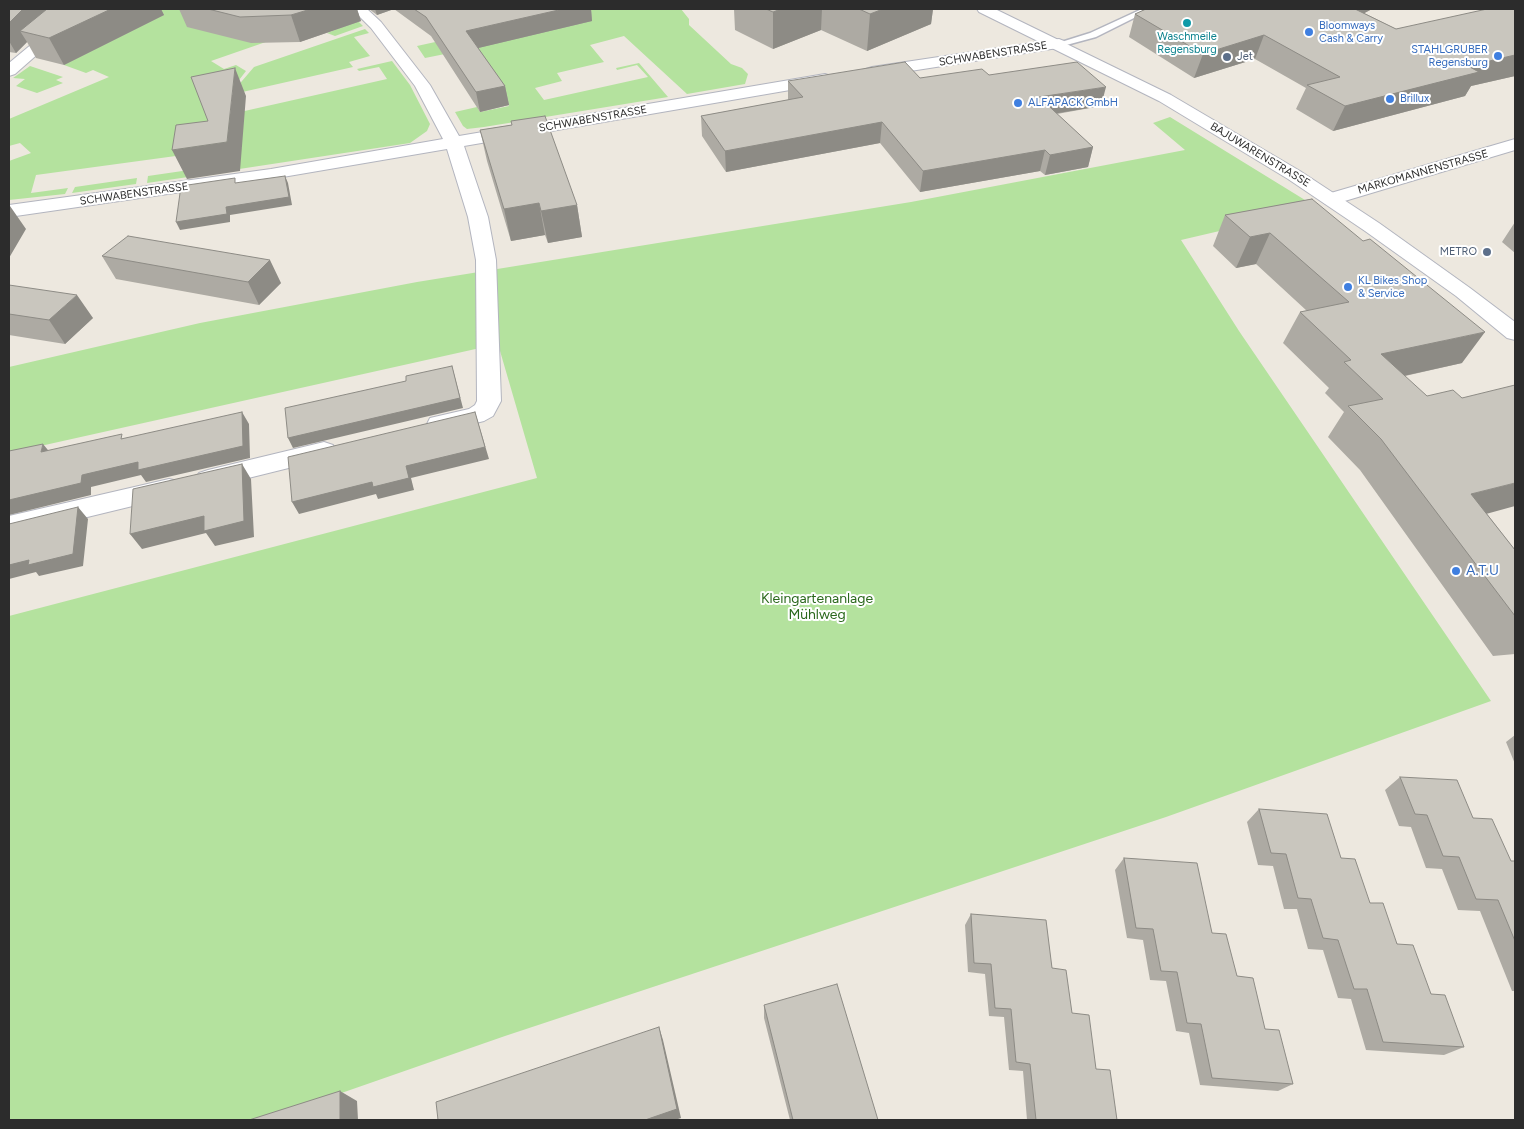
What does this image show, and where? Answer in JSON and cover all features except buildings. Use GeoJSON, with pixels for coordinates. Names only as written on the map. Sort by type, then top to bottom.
{"type":"FeatureCollection","features":[{"type":"Feature","properties":{"kind":"street"},"geometry":{"type":"LineString","coordinates":[[9,71],[82,9]]}},
{"type":"Feature","properties":{"kind":"street"},"geometry":{"type":"LineString","coordinates":[[360,9],[376,25],[422,86],[454,143],[478,216],[486,260],[489,401],[485,410],[476,415],[417,429]]}},
{"type":"Feature","properties":{"kind":"street","name":"BAJUWARENSTRASSE"},"geometry":{"type":"LineString","coordinates":[[984,9],[1059,44],[1165,98],[1331,199],[1464,292],[1515,333]]}},
{"type":"Feature","properties":{"kind":"street","name":"SCHWABENSTRASSE"},"geometry":{"type":"LineString","coordinates":[[9,211],[271,174],[848,75],[1059,44]]}},
{"type":"Feature","properties":{"kind":"street","name":"MARKOMANNENSTRASSE"},"geometry":{"type":"LineString","coordinates":[[1331,199],[1515,144]]}},
{"type":"Feature","properties":{"kind":"street"},"geometry":{"type":"LineString","coordinates":[[9,526],[349,445]]}},
{"type":"Feature","properties":{"kind":"lane"},"geometry":{"type":"LineString","coordinates":[[1059,44],[1093,35],[1143,11]]}},
{"type":"Feature","properties":{"kind":"green space"},"geometry":{"type":"Polygon","coordinates":[[[125,9],[272,9],[353,16],[363,26],[335,36],[327,33],[345,26],[332,19],[211,61],[224,69],[236,65],[246,71],[209,119],[387,79],[379,67],[359,71],[357,69],[392,61],[410,85],[430,124],[427,131],[410,143],[213,173],[242,147],[36,175],[31,193],[68,188],[65,194],[9,200],[9,161],[31,153],[20,143],[9,146],[9,119],[109,77],[93,70],[86,73],[64,65],[125,9]]]}},
{"type":"Feature","properties":{"kind":"green space"},"geometry":{"type":"Polygon","coordinates":[[[548,9],[681,9],[689,19],[689,25],[731,64],[742,68],[748,74],[745,84],[687,94],[624,36],[590,45],[604,62],[557,73],[562,81],[535,88],[544,100],[648,77],[637,65],[617,70],[616,68],[639,63],[668,97],[467,129],[463,126],[455,112],[477,107],[480,112],[509,106],[470,49],[425,58],[417,46],[499,28],[548,9]]]}},
{"type":"Feature","properties":{"kind":"green space"},"geometry":{"type":"Polygon","coordinates":[[[365,29],[369,33],[354,37],[370,56],[349,62],[353,67],[238,93],[236,88],[254,67],[365,29]]]}},
{"type":"Feature","properties":{"kind":"green space"},"geometry":{"type":"Polygon","coordinates":[[[30,66],[63,77],[56,80],[63,83],[37,93],[16,86],[25,79],[13,78],[30,66]]]}},
{"type":"Feature","properties":{"kind":"green space","name":"Kleingartenanlage Mühlweg"},"geometry":{"type":"Polygon","coordinates":[[[1170,117],[1318,208],[1181,240],[1239,331],[1491,701],[1166,817],[505,1036],[264,1120],[9,1120],[9,616],[537,478],[498,344],[9,453],[9,367],[200,323],[417,282],[911,202],[1185,150],[1153,123],[1170,117]]]}},
{"type":"Feature","properties":{"kind":"green space"},"geometry":{"type":"Polygon","coordinates":[[[203,168],[202,175],[147,183],[148,176],[203,168]]]}},
{"type":"Feature","properties":{"kind":"green space"},"geometry":{"type":"Polygon","coordinates":[[[137,178],[136,184],[72,193],[75,187],[137,178]]]}},
{"type":"Feature","properties":{"kind":"place","name":"Waschmeile Regensburg"},"geometry":{"type":"Point","coordinates":[1187,23]}},
{"type":"Feature","properties":{"kind":"place","name":"Bloomways Cash & Carry"},"geometry":{"type":"Point","coordinates":[1309,32]}},
{"type":"Feature","properties":{"kind":"place","name":"STAHLGRUBER Regensburg"},"geometry":{"type":"Point","coordinates":[1498,56]}},
{"type":"Feature","properties":{"kind":"place","name":"Jet"},"geometry":{"type":"Point","coordinates":[1227,57]}},
{"type":"Feature","properties":{"kind":"place","name":"Brillux"},"geometry":{"type":"Point","coordinates":[1390,99]}},
{"type":"Feature","properties":{"kind":"place","name":"ALFAPACK GmbH"},"geometry":{"type":"Point","coordinates":[1018,103]}},
{"type":"Feature","properties":{"kind":"place","name":"METRO"},"geometry":{"type":"Point","coordinates":[1487,252]}},
{"type":"Feature","properties":{"kind":"place","name":"KL Bikes Shop & Service"},"geometry":{"type":"Point","coordinates":[1348,287]}},
{"type":"Feature","properties":{"kind":"place","name":"A.T.U"},"geometry":{"type":"Point","coordinates":[1456,571]}}]}
